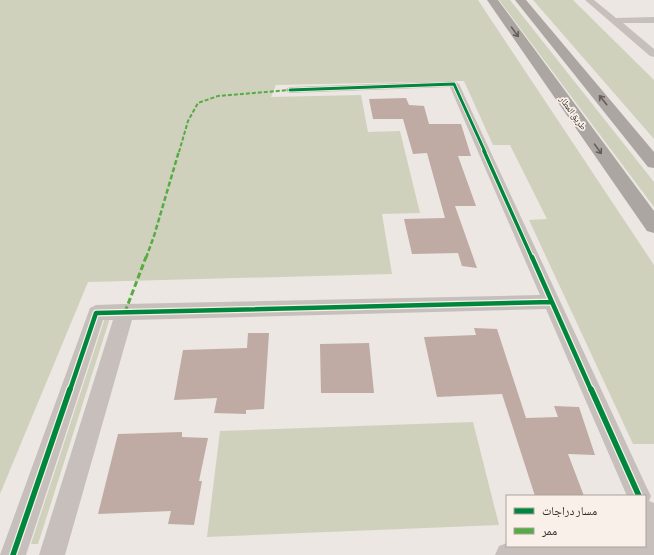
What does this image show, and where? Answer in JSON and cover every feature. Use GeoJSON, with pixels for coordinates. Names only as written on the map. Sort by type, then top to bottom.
{"type":"FeatureCollection","features":[{"type":"Feature","properties":{"kind":"highway","name":"طريق المطار"},"geometry":{"type":"LineString","coordinates":[[492,0],[654,226]]}},
{"type":"Feature","properties":{"kind":"highway"},"geometry":{"type":"LineString","coordinates":[[520,0],[654,163]]}},
{"type":"Feature","properties":{"kind":"street"},"geometry":{"type":"LineString","coordinates":[[589,0],[654,54]]}},
{"type":"Feature","properties":{"kind":"street"},"geometry":{"type":"LineString","coordinates":[[614,21],[654,20]]}},
{"type":"Feature","properties":{"kind":"street"},"geometry":{"type":"LineString","coordinates":[[290,90],[454,84],[638,495]]}},
{"type":"Feature","properties":{"kind":"street"},"geometry":{"type":"LineString","coordinates":[[13,555],[96,313],[552,302]]}},
{"type":"Feature","properties":{"kind":"street"},"geometry":{"type":"LineString","coordinates":[[52,555],[125,312]]}},
{"type":"Feature","properties":{"kind":"street"},"geometry":{"type":"LineString","coordinates":[[646,512],[654,531]]}},
{"type":"Feature","properties":{"kind":"street"},"geometry":{"type":"LineString","coordinates":[[508,555],[654,549]]}},
{"type":"Feature","properties":{"kind":"green space"},"geometry":{"type":"Polygon","coordinates":[[[0,0],[478,0],[654,265],[654,444],[633,444],[529,220],[547,219],[510,145],[493,145],[464,81],[276,85],[271,97],[361,95],[368,132],[400,131],[420,213],[382,214],[392,274],[88,282],[0,494],[0,0]]]}},
{"type":"Feature","properties":{"kind":"green space"},"geometry":{"type":"Polygon","coordinates":[[[499,0],[510,0],[654,182],[654,207],[499,0]]]}},
{"type":"Feature","properties":{"kind":"green space"},"geometry":{"type":"Polygon","coordinates":[[[533,0],[573,0],[654,80],[654,139],[533,0]]]}},
{"type":"Feature","properties":{"kind":"green space"},"geometry":{"type":"Polygon","coordinates":[[[105,318],[110,318],[38,544],[31,544],[105,318]]]}},
{"type":"Feature","properties":{"kind":"green space"},"geometry":{"type":"Polygon","coordinates":[[[473,422],[499,525],[207,537],[220,431],[473,422]]]}},
{"type":"Feature","properties":{"kind":"building"},"geometry":{"type":"Polygon","coordinates":[[[406,98],[409,105],[424,106],[429,124],[461,124],[471,156],[458,156],[476,206],[455,206],[477,268],[462,266],[458,253],[412,254],[404,219],[445,218],[427,153],[413,154],[403,119],[373,119],[369,99],[406,98]]]}},
{"type":"Feature","properties":{"kind":"building"},"geometry":{"type":"Polygon","coordinates":[[[474,328],[497,329],[526,418],[558,417],[554,406],[579,407],[595,455],[568,454],[584,495],[535,495],[502,394],[437,397],[424,337],[476,335],[474,328]]]}},
{"type":"Feature","properties":{"kind":"building"},"geometry":{"type":"Polygon","coordinates":[[[248,333],[269,333],[264,409],[246,410],[246,414],[214,413],[217,398],[174,400],[183,350],[247,348],[248,333]]]}},
{"type":"Feature","properties":{"kind":"building"},"geometry":{"type":"Polygon","coordinates":[[[369,343],[374,393],[321,393],[320,344],[369,343]]]}},
{"type":"Feature","properties":{"kind":"building"},"geometry":{"type":"Polygon","coordinates":[[[182,432],[182,437],[208,438],[199,481],[202,481],[194,525],[168,524],[171,511],[98,514],[118,434],[182,432]]]}},
{"type":"Feature","properties":{"kind":"marked path"},"geometry":{"type":"LineString","coordinates":[[125,312],[154,236],[188,121],[198,103],[218,96],[290,90]]}},
{"type":"Feature","properties":{"kind":"cycle path"},"geometry":{"type":"LineString","coordinates":[[290,90],[454,84],[639,495]]}},
{"type":"Feature","properties":{"kind":"cycle path"},"geometry":{"type":"LineString","coordinates":[[13,555],[96,313],[552,302]]}}]}
